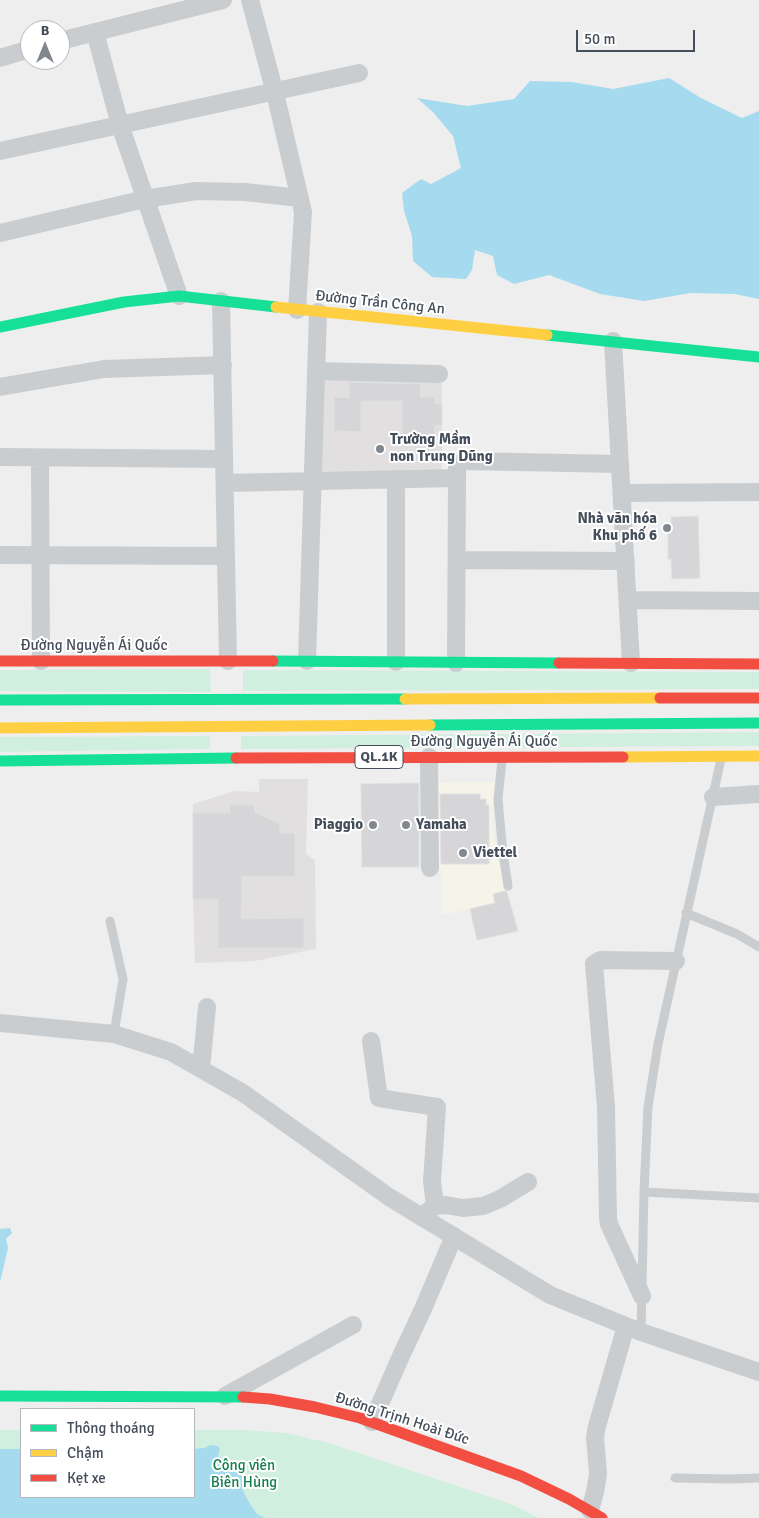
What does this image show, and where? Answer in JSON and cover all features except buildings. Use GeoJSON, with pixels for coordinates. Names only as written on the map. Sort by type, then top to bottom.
{"type":"FeatureCollection","features":[{"type":"Feature","properties":{"kind":"main road","name":"Đường Trần Công An"},"geometry":{"type":"LineString","coordinates":[[0,327],[124,302],[179,296],[297,310],[759,357]]}},
{"type":"Feature","properties":{"kind":"main road","name":"Đường Nguyễn Ái Quốc"},"geometry":{"type":"LineString","coordinates":[[0,661],[228,666],[307,661],[759,664]]}},
{"type":"Feature","properties":{"kind":"main road","name":"Đường Nguyễn Ái Quốc"},"geometry":{"type":"LineString","coordinates":[[0,728],[227,714],[759,698]]}},
{"type":"Feature","properties":{"kind":"main road","name":"Đường Nguyễn Ái Quốc"},"geometry":{"type":"LineString","coordinates":[[0,700],[227,714],[759,723]]}},
{"type":"Feature","properties":{"kind":"main road","name":"Đường Nguyễn Ái Quốc"},"geometry":{"type":"LineString","coordinates":[[0,762],[227,754],[429,757],[759,756]]}},
{"type":"Feature","properties":{"kind":"main road","name":"Đường Trịnh Hoài Đức"},"geometry":{"type":"LineString","coordinates":[[0,1396],[225,1396],[270,1399],[315,1407],[372,1422],[521,1476],[596,1514]]}},
{"type":"Feature","properties":{"kind":"street"},"geometry":{"type":"LineString","coordinates":[[70,38],[223,0]]}},
{"type":"Feature","properties":{"kind":"street"},"geometry":{"type":"LineString","coordinates":[[250,0],[275,93],[303,212],[297,310]]}},
{"type":"Feature","properties":{"kind":"street"},"geometry":{"type":"LineString","coordinates":[[95,32],[120,125],[179,296]]}},
{"type":"Feature","properties":{"kind":"street"},"geometry":{"type":"LineString","coordinates":[[0,58],[20,53]]}},
{"type":"Feature","properties":{"kind":"street"},"geometry":{"type":"LineString","coordinates":[[0,151],[275,93],[359,73]]}},
{"type":"Feature","properties":{"kind":"street"},"geometry":{"type":"LineString","coordinates":[[0,233],[145,199],[196,191],[246,192],[300,198]]}},
{"type":"Feature","properties":{"kind":"street"},"geometry":{"type":"LineString","coordinates":[[221,301],[228,666]]}},
{"type":"Feature","properties":{"kind":"street"},"geometry":{"type":"LineString","coordinates":[[307,661],[318,312]]}},
{"type":"Feature","properties":{"kind":"street"},"geometry":{"type":"LineString","coordinates":[[613,341],[631,663]]}},
{"type":"Feature","properties":{"kind":"street"},"geometry":{"type":"LineString","coordinates":[[0,387],[104,369],[223,364]]}},
{"type":"Feature","properties":{"kind":"street"},"geometry":{"type":"LineString","coordinates":[[316,371],[439,374]]}},
{"type":"Feature","properties":{"kind":"street"},"geometry":{"type":"LineString","coordinates":[[0,457],[224,459]]}},
{"type":"Feature","properties":{"kind":"street"},"geometry":{"type":"LineString","coordinates":[[40,458],[42,661]]}},
{"type":"Feature","properties":{"kind":"street"},"geometry":{"type":"LineString","coordinates":[[456,663],[457,478],[460,462],[620,464]]}},
{"type":"Feature","properties":{"kind":"street"},"geometry":{"type":"LineString","coordinates":[[225,484],[457,478]]}},
{"type":"Feature","properties":{"kind":"street"},"geometry":{"type":"LineString","coordinates":[[396,479],[396,662]]}},
{"type":"Feature","properties":{"kind":"street"},"geometry":{"type":"LineString","coordinates":[[622,493],[759,492]]}},
{"type":"Feature","properties":{"kind":"street"},"geometry":{"type":"LineString","coordinates":[[0,555],[226,556]]}},
{"type":"Feature","properties":{"kind":"street"},"geometry":{"type":"LineString","coordinates":[[457,560],[626,561]]}},
{"type":"Feature","properties":{"kind":"street"},"geometry":{"type":"LineString","coordinates":[[628,600],[759,601]]}},
{"type":"Feature","properties":{"kind":"street"},"geometry":{"type":"LineString","coordinates":[[429,757],[430,868]]}},
{"type":"Feature","properties":{"kind":"street"},"geometry":{"type":"LineString","coordinates":[[714,797],[759,794]]}},
{"type":"Feature","properties":{"kind":"street"},"geometry":{"type":"LineString","coordinates":[[642,1296],[608,1218],[606,1108],[594,964],[600,960],[676,960]]}},
{"type":"Feature","properties":{"kind":"street"},"geometry":{"type":"LineString","coordinates":[[201,1069],[207,1007]]}},
{"type":"Feature","properties":{"kind":"street"},"geometry":{"type":"LineString","coordinates":[[0,1023],[114,1034],[171,1052],[243,1093],[389,1196],[428,1211],[454,1236],[550,1295],[633,1329],[759,1372]]}},
{"type":"Feature","properties":{"kind":"street"},"geometry":{"type":"LineString","coordinates":[[371,1041],[379,1098],[437,1107],[428,1211]]}},
{"type":"Feature","properties":{"kind":"street"},"geometry":{"type":"LineString","coordinates":[[428,1211],[446,1205],[463,1208],[483,1206],[500,1199],[528,1182]]}},
{"type":"Feature","properties":{"kind":"street"},"geometry":{"type":"LineString","coordinates":[[372,1422],[454,1236]]}},
{"type":"Feature","properties":{"kind":"street"},"geometry":{"type":"LineString","coordinates":[[225,1396],[353,1325]]}},
{"type":"Feature","properties":{"kind":"street"},"geometry":{"type":"LineString","coordinates":[[596,1514],[598,1474],[595,1437],[597,1426],[633,1329]]}},
{"type":"Feature","properties":{"kind":"lane"},"geometry":{"type":"LineString","coordinates":[[633,1329],[642,1296],[648,1107],[658,1044],[722,756]]}},
{"type":"Feature","properties":{"kind":"lane"},"geometry":{"type":"LineString","coordinates":[[502,757],[498,799],[508,886]]}},
{"type":"Feature","properties":{"kind":"lane"},"geometry":{"type":"LineString","coordinates":[[686,913],[737,934],[759,947]]}},
{"type":"Feature","properties":{"kind":"lane"},"geometry":{"type":"LineString","coordinates":[[110,921],[123,979],[114,1034]]}},
{"type":"Feature","properties":{"kind":"lane"},"geometry":{"type":"LineString","coordinates":[[644,1192],[759,1198]]}},
{"type":"Feature","properties":{"kind":"lane"},"geometry":{"type":"LineString","coordinates":[[675,1478],[729,1480],[759,1478]]}},
{"type":"Feature","properties":{"kind":"shaded area","name":"Trường Mầm non Trung Dũng"},"geometry":{"type":"Polygon","coordinates":[[[321,377],[442,379],[442,472],[318,476],[321,377]]]}},
{"type":"Feature","properties":{"kind":"shaded area"},"geometry":{"type":"Polygon","coordinates":[[[259,779],[308,779],[306,854],[315,860],[316,949],[255,961],[195,963],[193,804],[234,791],[259,792],[259,779]]]}},
{"type":"Feature","properties":{"kind":"shaded area","name":"Viettel"},"geometry":{"type":"Polygon","coordinates":[[[496,782],[492,816],[493,833],[518,931],[477,940],[470,909],[442,915],[441,868],[428,868],[428,783],[496,782]]]}},
{"type":"Feature","properties":{"kind":"green space"},"geometry":{"type":"Polygon","coordinates":[[[210,669],[211,692],[0,691],[0,670],[210,669]]]}},
{"type":"Feature","properties":{"kind":"green space"},"geometry":{"type":"Polygon","coordinates":[[[243,670],[759,672],[759,689],[243,691],[243,670]]]}},
{"type":"Feature","properties":{"kind":"green space"},"geometry":{"type":"Polygon","coordinates":[[[759,732],[759,746],[241,749],[241,736],[759,732]]]}},
{"type":"Feature","properties":{"kind":"green space"},"geometry":{"type":"Polygon","coordinates":[[[210,736],[210,749],[0,752],[0,737],[210,736]]]}},
{"type":"Feature","properties":{"kind":"green space","name":"Công viên Biên Hùng"},"geometry":{"type":"Polygon","coordinates":[[[0,1430],[20,1430],[20,1498],[195,1498],[195,1430],[246,1430],[286,1433],[329,1443],[511,1504],[539,1518],[0,1518],[0,1430]]]}},
{"type":"Feature","properties":{"kind":"water"},"geometry":{"type":"Polygon","coordinates":[[[669,78],[701,98],[742,118],[759,111],[759,299],[735,294],[691,293],[644,301],[600,294],[549,275],[514,284],[497,275],[493,256],[475,250],[472,270],[466,279],[432,277],[413,261],[412,236],[404,211],[402,193],[421,179],[431,184],[461,168],[453,136],[433,112],[417,98],[467,106],[514,99],[530,81],[572,82],[613,89],[669,78]]]}},
{"type":"Feature","properties":{"kind":"water"},"geometry":{"type":"Polygon","coordinates":[[[10,1228],[12,1233],[6,1239],[8,1248],[0,1282],[0,1229],[10,1228]]]}},
{"type":"Feature","properties":{"kind":"water"},"geometry":{"type":"Polygon","coordinates":[[[211,1445],[218,1446],[220,1449],[218,1456],[232,1465],[239,1475],[244,1477],[242,1489],[257,1514],[265,1518],[0,1518],[0,1449],[20,1449],[20,1498],[195,1498],[195,1449],[211,1445]]]}},
{"type":"Feature","properties":{"kind":"traffic: fast"},"geometry":{"type":"LineString","coordinates":[[0,327],[124,302],[179,296],[276,307]]}},
{"type":"Feature","properties":{"kind":"traffic: fast"},"geometry":{"type":"LineString","coordinates":[[547,335],[759,357]]}},
{"type":"Feature","properties":{"kind":"traffic: fast"},"geometry":{"type":"LineString","coordinates":[[273,661],[559,663]]}},
{"type":"Feature","properties":{"kind":"traffic: fast"},"geometry":{"type":"LineString","coordinates":[[0,700],[405,699]]}},
{"type":"Feature","properties":{"kind":"traffic: fast"},"geometry":{"type":"LineString","coordinates":[[430,725],[759,723]]}},
{"type":"Feature","properties":{"kind":"traffic: fast"},"geometry":{"type":"LineString","coordinates":[[0,761],[236,758]]}},
{"type":"Feature","properties":{"kind":"traffic: fast"},"geometry":{"type":"LineString","coordinates":[[0,1396],[243,1397]]}},
{"type":"Feature","properties":{"kind":"traffic: slow"},"geometry":{"type":"LineString","coordinates":[[276,307],[547,335]]}},
{"type":"Feature","properties":{"kind":"traffic: slow"},"geometry":{"type":"LineString","coordinates":[[405,699],[660,698]]}},
{"type":"Feature","properties":{"kind":"traffic: slow"},"geometry":{"type":"LineString","coordinates":[[0,728],[430,725]]}},
{"type":"Feature","properties":{"kind":"traffic: slow"},"geometry":{"type":"LineString","coordinates":[[623,757],[759,756]]}},
{"type":"Feature","properties":{"kind":"traffic: jam"},"geometry":{"type":"LineString","coordinates":[[0,661],[273,661]]}},
{"type":"Feature","properties":{"kind":"traffic: jam"},"geometry":{"type":"LineString","coordinates":[[559,663],[759,664]]}},
{"type":"Feature","properties":{"kind":"traffic: jam"},"geometry":{"type":"LineString","coordinates":[[660,698],[759,698]]}},
{"type":"Feature","properties":{"kind":"traffic: jam"},"geometry":{"type":"LineString","coordinates":[[236,758],[623,757]]}},
{"type":"Feature","properties":{"kind":"traffic: jam"},"geometry":{"type":"LineString","coordinates":[[243,1397],[270,1399],[315,1407],[360,1418],[521,1476],[569,1499],[602,1518]]}},
{"type":"Feature","properties":{"kind":"place","name":"Trường Mầm non Trung Dũng"},"geometry":{"type":"Point","coordinates":[380,449]}},
{"type":"Feature","properties":{"kind":"place","name":"Nhà văn hóa Khu phố 6"},"geometry":{"type":"Point","coordinates":[667,528]}},
{"type":"Feature","properties":{"kind":"place","name":"Piaggio"},"geometry":{"type":"Point","coordinates":[373,825]}},
{"type":"Feature","properties":{"kind":"place","name":"Yamaha"},"geometry":{"type":"Point","coordinates":[406,825]}},
{"type":"Feature","properties":{"kind":"place","name":"Viettel"},"geometry":{"type":"Point","coordinates":[463,853]}}]}
